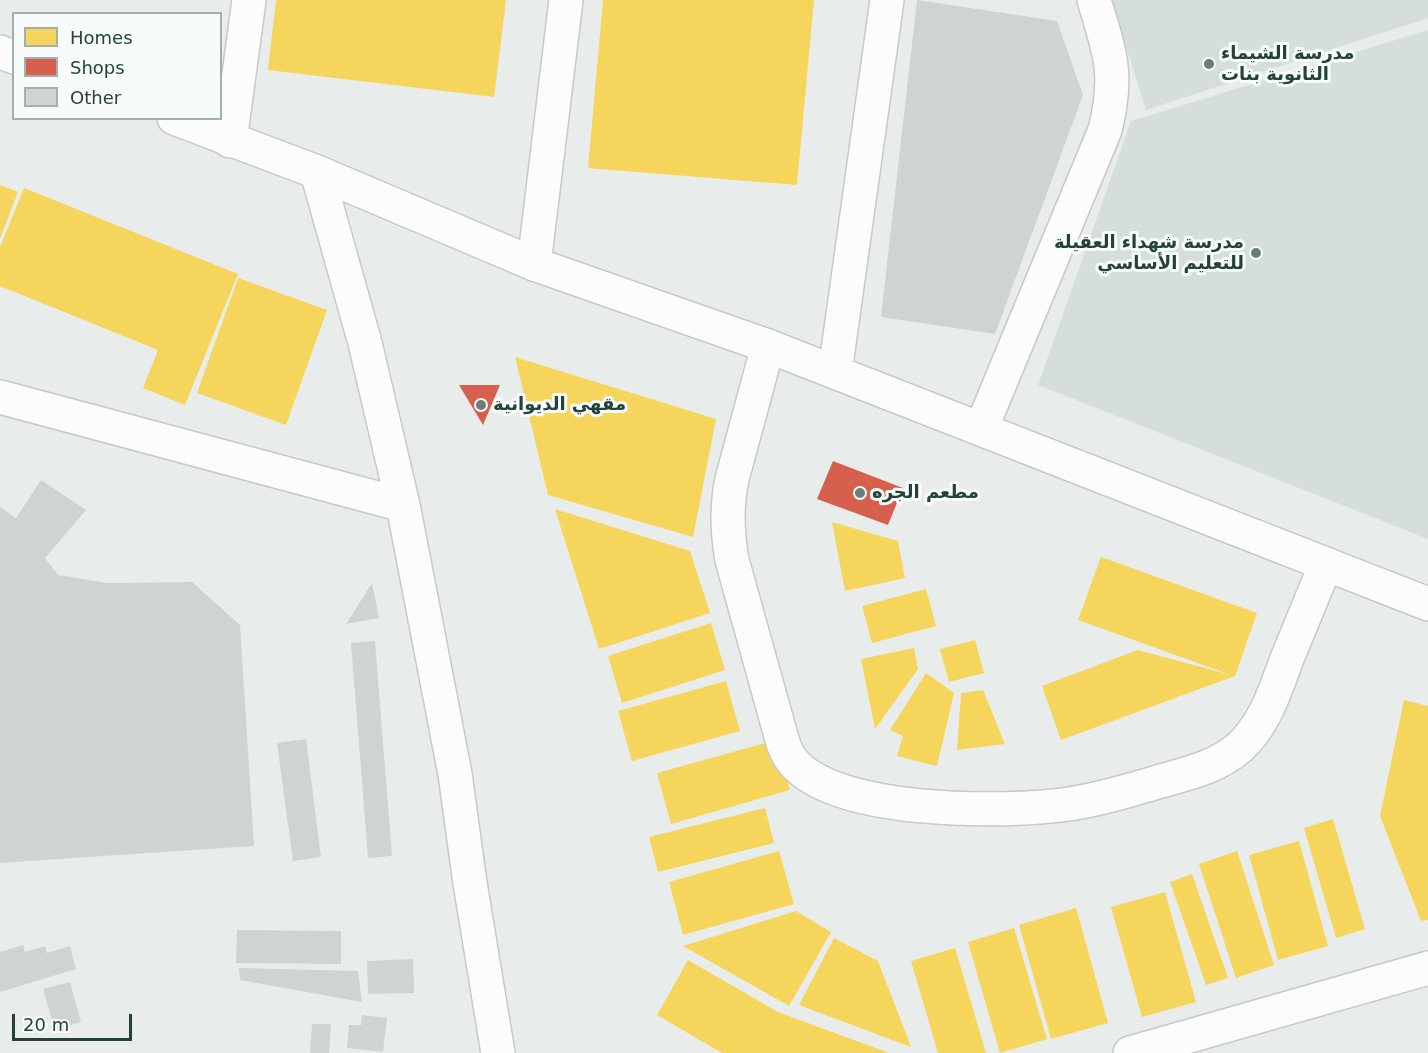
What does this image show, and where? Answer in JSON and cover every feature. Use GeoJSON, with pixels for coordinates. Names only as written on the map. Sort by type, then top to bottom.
{"type":"FeatureCollection","features":[{"type":"Feature","properties":{"kind":"street"},"geometry":{"type":"LineString","coordinates":[[230,141],[249,0]]}},
{"type":"Feature","properties":{"kind":"street"},"geometry":{"type":"LineString","coordinates":[[534,264],[566,0]]}},
{"type":"Feature","properties":{"kind":"street"},"geometry":{"type":"LineString","coordinates":[[835,372],[887,0]]}},
{"type":"Feature","properties":{"kind":"street"},"geometry":{"type":"LineString","coordinates":[[981,429],[1105,130],[1113,93],[1113,74],[1111,56],[1094,0]]}},
{"type":"Feature","properties":{"kind":"street"},"geometry":{"type":"LineString","coordinates":[[179,120],[317,172],[534,264],[768,345],[1428,604]]}},
{"type":"Feature","properties":{"kind":"street"},"geometry":{"type":"LineString","coordinates":[[317,172],[365,343],[403,505],[455,774],[498,1053]]}},
{"type":"Feature","properties":{"kind":"street"},"geometry":{"type":"LineString","coordinates":[[768,345],[728,498],[730,549],[780,731],[791,759],[819,781],[846,792],[924,807],[974,810],[1024,808],[1069,804],[1113,795],[1211,766],[1240,747],[1264,717],[1326,564]]}},
{"type":"Feature","properties":{"kind":"street"},"geometry":{"type":"LineString","coordinates":[[0,397],[403,505]]}},
{"type":"Feature","properties":{"kind":"street"},"geometry":{"type":"LineString","coordinates":[[1130,1053],[1428,968]]}},
{"type":"Feature","properties":{"kind":"shaded area","name":"مدرسة الشيماء الثانوية بنات"},"geometry":{"type":"Polygon","coordinates":[[[1111,0],[1428,0],[1428,18],[1146,110],[1111,0]]]}},
{"type":"Feature","properties":{"kind":"shaded area","name":"مدرسة شهداء العقيلة للتعليم الأساسي"},"geometry":{"type":"Polygon","coordinates":[[[1428,30],[1428,539],[1038,385],[1131,121],[1428,30]]]}},
{"type":"Feature","properties":{"kind":"building: Homes"},"geometry":{"type":"Polygon","coordinates":[[[276,0],[506,0],[494,97],[268,70],[276,0]]]}},
{"type":"Feature","properties":{"kind":"building: Homes"},"geometry":{"type":"Polygon","coordinates":[[[603,0],[814,0],[797,185],[588,168],[603,0]]]}},
{"type":"Feature","properties":{"kind":"building: Homes"},"geometry":{"type":"Polygon","coordinates":[[[0,185],[18,192],[0,239],[0,185]]]}},
{"type":"Feature","properties":{"kind":"building: Homes"},"geometry":{"type":"Polygon","coordinates":[[[24,188],[238,274],[185,405],[143,388],[158,350],[0,286],[0,247],[24,188]]]}},
{"type":"Feature","properties":{"kind":"building: Homes"},"geometry":{"type":"Polygon","coordinates":[[[238,278],[327,310],[286,425],[197,393],[238,278]]]}},
{"type":"Feature","properties":{"kind":"building: Homes"},"geometry":{"type":"Polygon","coordinates":[[[515,357],[716,419],[693,537],[548,495],[515,357]]]}},
{"type":"Feature","properties":{"kind":"building: Homes"},"geometry":{"type":"Polygon","coordinates":[[[555,509],[690,551],[710,613],[599,649],[555,509]]]}},
{"type":"Feature","properties":{"kind":"building: Homes"},"geometry":{"type":"Polygon","coordinates":[[[832,522],[898,541],[905,578],[845,591],[832,522]]]}},
{"type":"Feature","properties":{"kind":"building: Homes"},"geometry":{"type":"Polygon","coordinates":[[[1101,557],[1257,613],[1235,676],[1061,740],[1042,686],[1138,650],[1231,675],[1078,620],[1101,557]]]}},
{"type":"Feature","properties":{"kind":"building: Homes"},"geometry":{"type":"Polygon","coordinates":[[[926,589],[936,626],[872,643],[862,606],[926,589]]]}},
{"type":"Feature","properties":{"kind":"building: Homes"},"geometry":{"type":"Polygon","coordinates":[[[711,623],[725,670],[622,703],[608,656],[711,623]]]}},
{"type":"Feature","properties":{"kind":"building: Homes"},"geometry":{"type":"Polygon","coordinates":[[[975,640],[984,673],[949,682],[940,649],[975,640]]]}},
{"type":"Feature","properties":{"kind":"building: Homes"},"geometry":{"type":"Polygon","coordinates":[[[914,648],[918,669],[875,729],[861,659],[914,648]]]}},
{"type":"Feature","properties":{"kind":"building: Homes"},"geometry":{"type":"Polygon","coordinates":[[[926,673],[954,693],[937,766],[897,756],[903,736],[890,730],[926,673]]]}},
{"type":"Feature","properties":{"kind":"building: Homes"},"geometry":{"type":"Polygon","coordinates":[[[726,681],[740,731],[632,761],[618,711],[726,681]]]}},
{"type":"Feature","properties":{"kind":"building: Homes"},"geometry":{"type":"Polygon","coordinates":[[[983,690],[1005,744],[957,750],[961,693],[983,690]]]}},
{"type":"Feature","properties":{"kind":"building: Homes"},"geometry":{"type":"Polygon","coordinates":[[[1404,700],[1428,706],[1428,920],[1421,921],[1380,816],[1404,700]]]}},
{"type":"Feature","properties":{"kind":"building: Homes"},"geometry":{"type":"Polygon","coordinates":[[[776,740],[790,790],[671,824],[657,773],[776,740]]]}},
{"type":"Feature","properties":{"kind":"building: Homes"},"geometry":{"type":"Polygon","coordinates":[[[765,808],[774,843],[658,872],[649,837],[765,808]]]}},
{"type":"Feature","properties":{"kind":"building: Homes"},"geometry":{"type":"Polygon","coordinates":[[[1333,819],[1365,929],[1336,938],[1304,828],[1333,819]]]}},
{"type":"Feature","properties":{"kind":"building: Homes"},"geometry":{"type":"Polygon","coordinates":[[[1299,841],[1328,946],[1278,960],[1249,855],[1299,841]]]}},
{"type":"Feature","properties":{"kind":"building: Homes"},"geometry":{"type":"Polygon","coordinates":[[[779,851],[794,904],[683,935],[669,882],[779,851]]]}},
{"type":"Feature","properties":{"kind":"building: Homes"},"geometry":{"type":"Polygon","coordinates":[[[1237,851],[1274,965],[1236,978],[1199,864],[1237,851]]]}},
{"type":"Feature","properties":{"kind":"building: Homes"},"geometry":{"type":"Polygon","coordinates":[[[1192,874],[1228,978],[1206,985],[1170,882],[1192,874]]]}},
{"type":"Feature","properties":{"kind":"building: Homes"},"geometry":{"type":"Polygon","coordinates":[[[1165,892],[1196,1002],[1142,1017],[1111,907],[1165,892]]]}},
{"type":"Feature","properties":{"kind":"building: Homes"},"geometry":{"type":"Polygon","coordinates":[[[1076,908],[1108,1023],[1051,1039],[1019,925],[1076,908]]]}},
{"type":"Feature","properties":{"kind":"building: Homes"},"geometry":{"type":"Polygon","coordinates":[[[796,911],[831,932],[789,1006],[683,946],[796,911]]]}},
{"type":"Feature","properties":{"kind":"building: Homes"},"geometry":{"type":"Polygon","coordinates":[[[1014,928],[1047,1039],[1000,1053],[968,942],[1014,928]]]}},
{"type":"Feature","properties":{"kind":"building: Homes"},"geometry":{"type":"Polygon","coordinates":[[[834,938],[878,961],[911,1047],[799,1005],[834,938]]]}},
{"type":"Feature","properties":{"kind":"building: Homes"},"geometry":{"type":"Polygon","coordinates":[[[955,948],[986,1053],[938,1053],[911,961],[955,948]]]}},
{"type":"Feature","properties":{"kind":"building: Homes"},"geometry":{"type":"Polygon","coordinates":[[[688,960],[778,1012],[889,1053],[722,1053],[657,1015],[688,960]]]}},
{"type":"Feature","properties":{"kind":"building: Shops","name":"مقهي الديوانية"},"geometry":{"type":"Polygon","coordinates":[[[459,385],[500,385],[483,425],[459,385]]]}},
{"type":"Feature","properties":{"kind":"building: Shops","name":"مطعم الجره"},"geometry":{"type":"Polygon","coordinates":[[[833,461],[903,488],[888,525],[817,499],[833,461]]]}},
{"type":"Feature","properties":{"kind":"building: Other"},"geometry":{"type":"Polygon","coordinates":[[[917,0],[1057,21],[1083,95],[995,334],[881,317],[917,0]]]}},
{"type":"Feature","properties":{"kind":"building: Other"},"geometry":{"type":"Polygon","coordinates":[[[41,480],[86,510],[45,558],[58,575],[107,583],[192,582],[240,625],[254,846],[0,863],[0,507],[16,518],[41,480]]]}},
{"type":"Feature","properties":{"kind":"building: Other"},"geometry":{"type":"Polygon","coordinates":[[[372,583],[379,618],[346,624],[372,583]]]}},
{"type":"Feature","properties":{"kind":"building: Other"},"geometry":{"type":"Polygon","coordinates":[[[375,641],[392,856],[368,858],[351,643],[375,641]]]}},
{"type":"Feature","properties":{"kind":"building: Other"},"geometry":{"type":"Polygon","coordinates":[[[306,739],[321,857],[293,861],[277,743],[306,739]]]}},
{"type":"Feature","properties":{"kind":"building: Other"},"geometry":{"type":"Polygon","coordinates":[[[237,930],[341,931],[341,964],[236,963],[237,930]]]}},
{"type":"Feature","properties":{"kind":"building: Other"},"geometry":{"type":"Polygon","coordinates":[[[23,945],[25,952],[45,946],[47,953],[70,946],[76,969],[0,992],[0,952],[23,945]]]}},
{"type":"Feature","properties":{"kind":"building: Other"},"geometry":{"type":"Polygon","coordinates":[[[413,959],[414,993],[368,994],[367,961],[413,959]]]}},
{"type":"Feature","properties":{"kind":"building: Other"},"geometry":{"type":"Polygon","coordinates":[[[239,968],[358,971],[362,1002],[240,980],[239,968]]]}},
{"type":"Feature","properties":{"kind":"building: Other"},"geometry":{"type":"Polygon","coordinates":[[[70,982],[81,1022],[55,1030],[43,989],[70,982]]]}},
{"type":"Feature","properties":{"kind":"building: Other"},"geometry":{"type":"Polygon","coordinates":[[[362,1015],[387,1018],[383,1052],[347,1048],[349,1025],[361,1025],[362,1015]]]}},
{"type":"Feature","properties":{"kind":"building: Other"},"geometry":{"type":"Polygon","coordinates":[[[312,1024],[331,1024],[329,1053],[310,1053],[312,1024]]]}},
{"type":"Feature","properties":{"kind":"place","name":"مدرسة الشيماء الثانوية بنات"},"geometry":{"type":"Point","coordinates":[1209,64]}},
{"type":"Feature","properties":{"kind":"place","name":"مدرسة شهداء العقيلة للتعليم الأساسي"},"geometry":{"type":"Point","coordinates":[1256,253]}},
{"type":"Feature","properties":{"kind":"place","name":"مقهي الديوانية"},"geometry":{"type":"Point","coordinates":[481,405]}},
{"type":"Feature","properties":{"kind":"place","name":"مطعم الجره"},"geometry":{"type":"Point","coordinates":[860,493]}}]}
